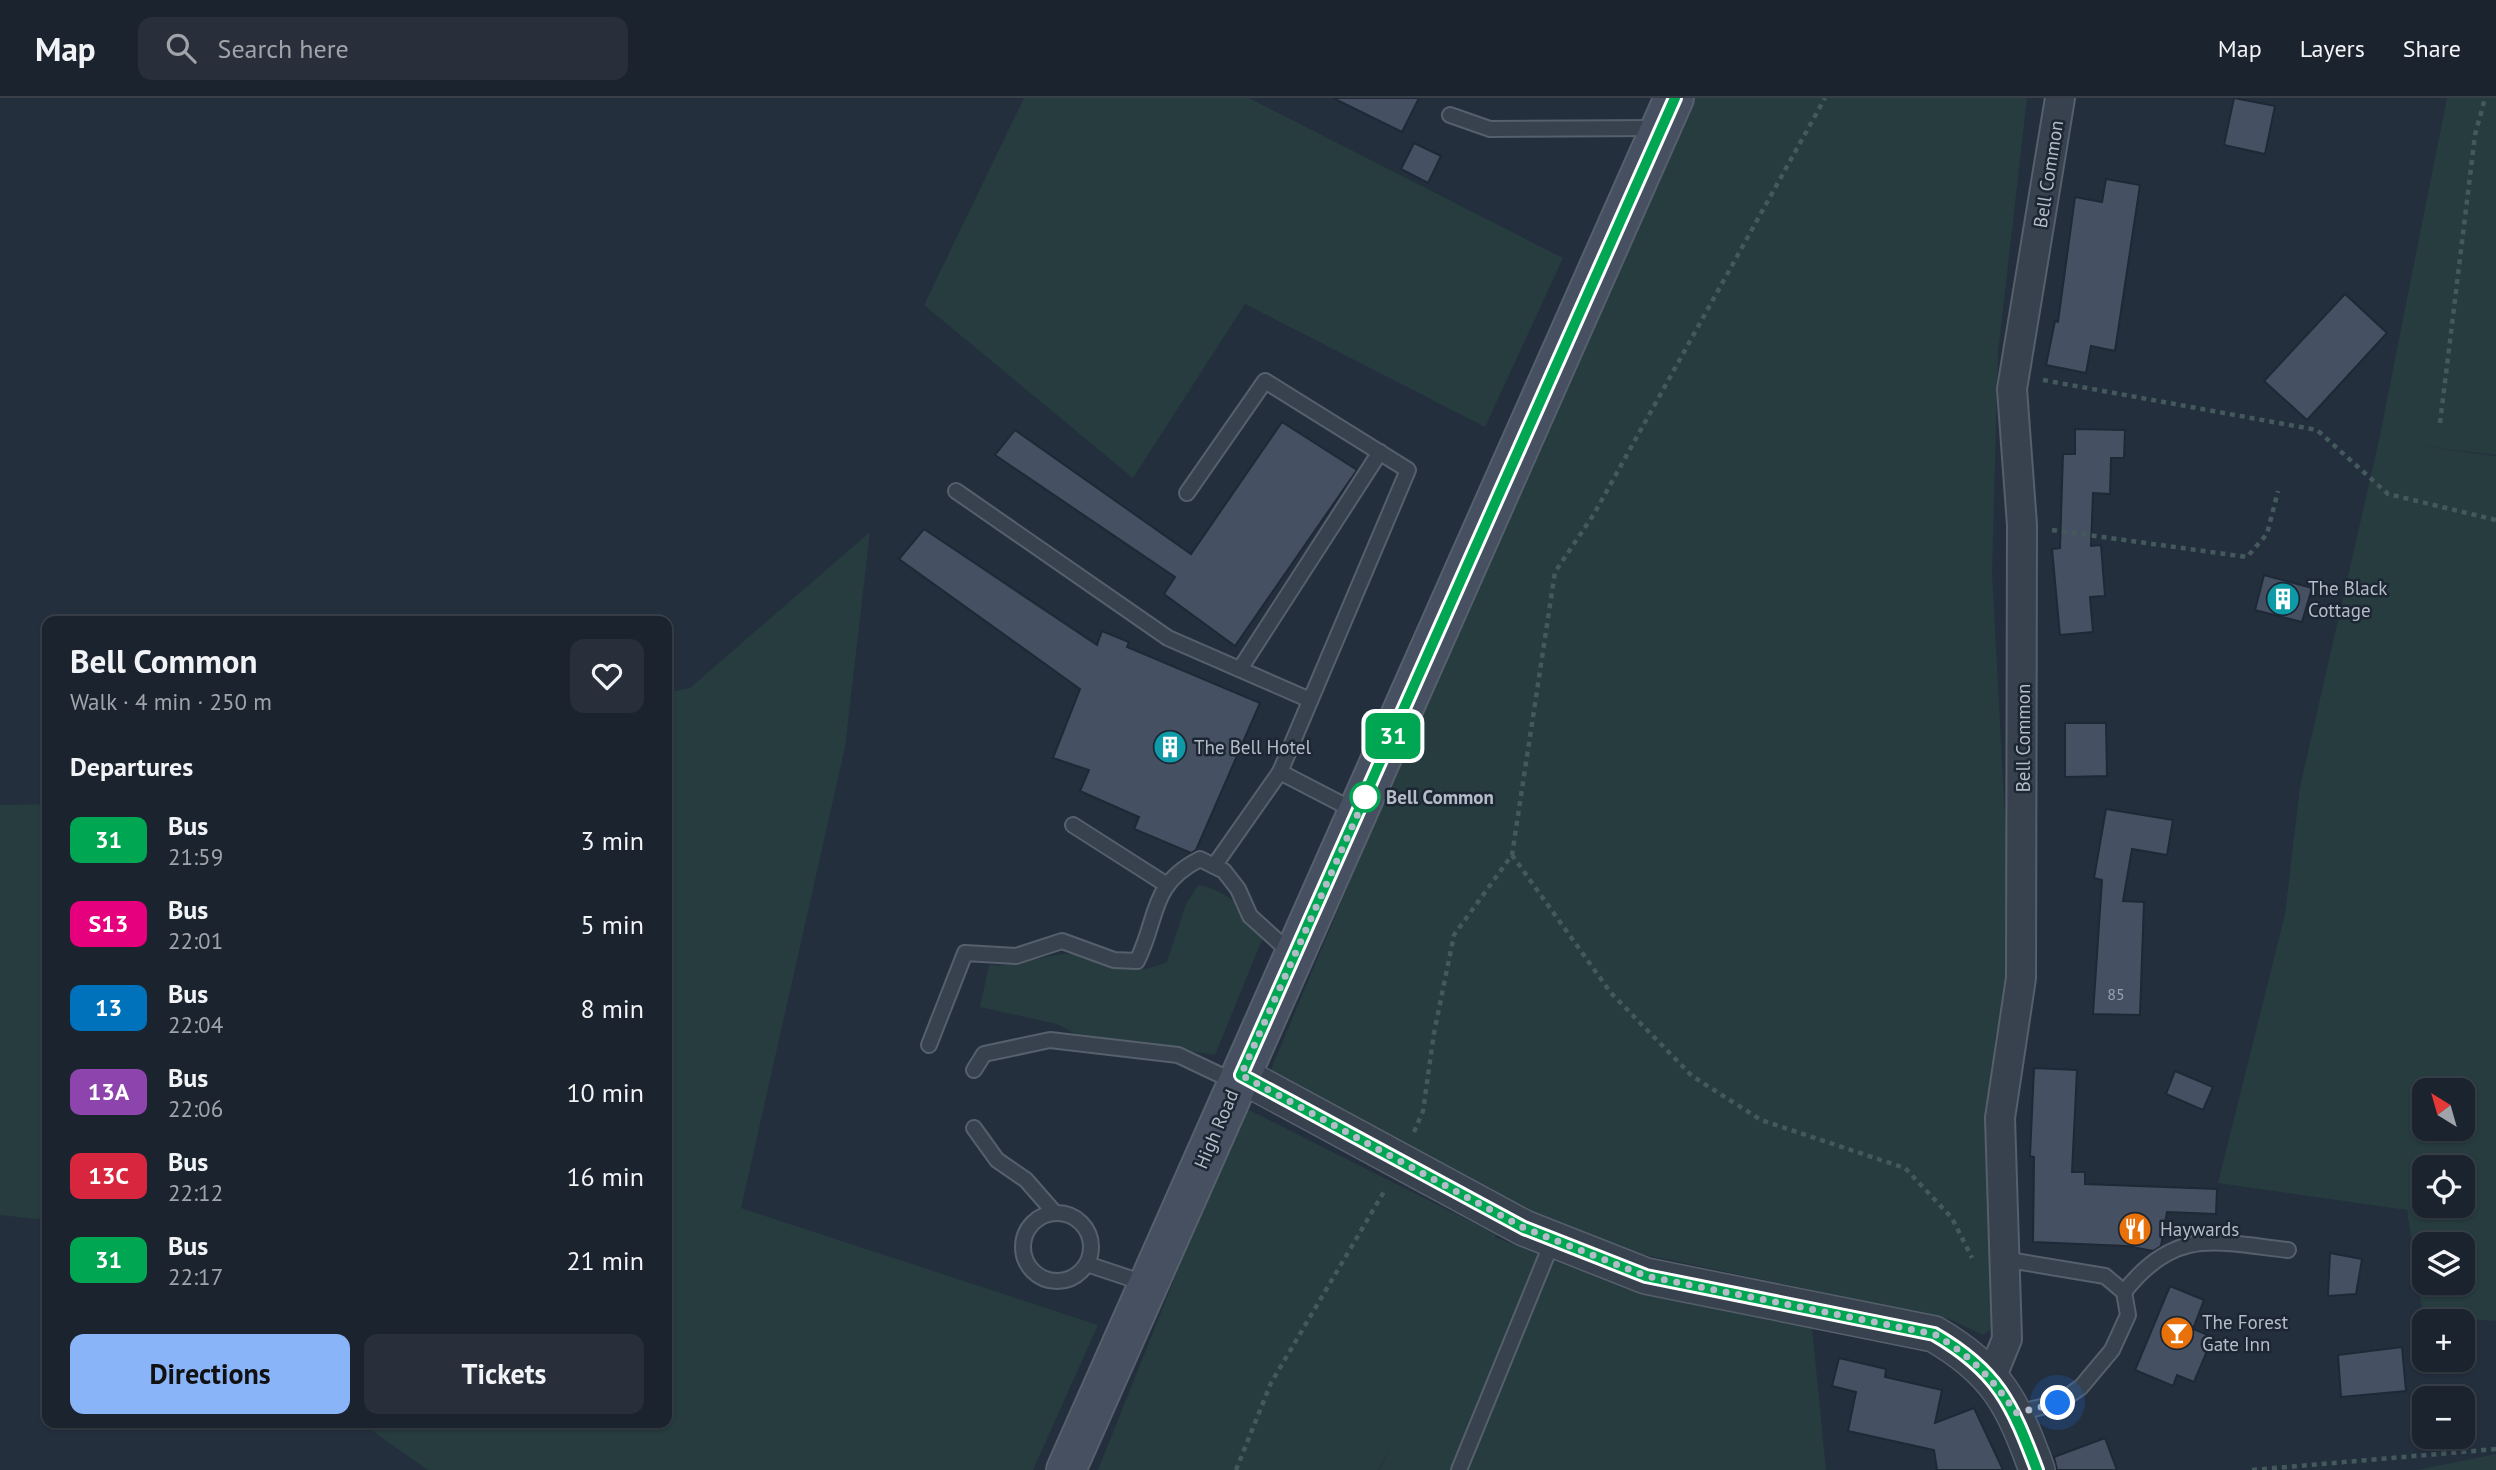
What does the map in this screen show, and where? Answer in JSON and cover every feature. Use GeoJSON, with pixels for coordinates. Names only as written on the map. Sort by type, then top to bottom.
{"type":"FeatureCollection","features":[{"type":"Feature","properties":{"kind":"main road","name":"High Road"},"geometry":{"type":"LineString","coordinates":[[1066,1470],[1668,113]]}},
{"type":"Feature","properties":{"kind":"street","name":"Bell Common"},"geometry":{"type":"LineString","coordinates":[[1991,1378],[2007,1339],[1989,1262],[2000,1118],[2021,978],[2022,525],[2012,389],[2060,98]]}},
{"type":"Feature","properties":{"kind":"street"},"geometry":{"type":"LineString","coordinates":[[1238,1079],[1524,1228],[1646,1276],[1934,1334],[1975,1360],[1991,1378],[2016,1413],[2037,1470]]}},
{"type":"Feature","properties":{"kind":"lane"},"geometry":{"type":"LineString","coordinates":[[1450,115],[1490,129],[1668,113]]}},
{"type":"Feature","properties":{"kind":"lane"},"geometry":{"type":"LineString","coordinates":[[1188,493],[1265,381],[1408,470],[1280,772],[1214,866]]}},
{"type":"Feature","properties":{"kind":"lane"},"geometry":{"type":"LineString","coordinates":[[1240,669],[1380,452]]}},
{"type":"Feature","properties":{"kind":"lane"},"geometry":{"type":"LineString","coordinates":[[956,491],[1168,638],[1310,700]]}},
{"type":"Feature","properties":{"kind":"lane"},"geometry":{"type":"LineString","coordinates":[[1280,772],[1358,813]]}},
{"type":"Feature","properties":{"kind":"lane"},"geometry":{"type":"LineString","coordinates":[[1073,825],[1167,885]]}},
{"type":"Feature","properties":{"kind":"lane"},"geometry":{"type":"LineString","coordinates":[[929,1045],[965,953],[1016,956],[1062,942],[1114,960],[1137,961],[1147,940],[1156,901],[1178,870],[1200,859],[1224,871],[1238,889],[1250,916],[1294,956]]}},
{"type":"Feature","properties":{"kind":"lane"},"geometry":{"type":"LineString","coordinates":[[974,1070],[984,1055],[1050,1040],[1178,1055],[1238,1079]]}},
{"type":"Feature","properties":{"kind":"lane"},"geometry":{"type":"LineString","coordinates":[[974,1128],[997,1160],[1026,1180],[1054,1212],[1074,1217],[1088,1233],[1090,1254],[1087,1264],[1072,1277],[1053,1281],[1035,1273],[1028,1265],[1023,1247],[1028,1227],[1035,1220],[1054,1212]]}},
{"type":"Feature","properties":{"kind":"lane"},"geometry":{"type":"LineString","coordinates":[[1459,1470],[1553,1240]]}},
{"type":"Feature","properties":{"kind":"lane"},"geometry":{"type":"LineString","coordinates":[[2124,1292],[2140,1272],[2186,1243],[2205,1241],[2288,1250]]}},
{"type":"Feature","properties":{"kind":"lane"},"geometry":{"type":"LineString","coordinates":[[1989,1262],[2105,1276],[2124,1292],[2128,1315],[2112,1350],[2081,1387],[2058,1403],[2016,1413]]}},
{"type":"Feature","properties":{"kind":"lane"},"geometry":{"type":"LineString","coordinates":[[1087,1264],[1148,1285]]}},
{"type":"Feature","properties":{"kind":"path"},"geometry":{"type":"LineString","coordinates":[[1236,1470],[1271,1383],[1401,1162],[1423,1111],[1434,1033],[1454,935],[1512,855],[1555,572],[1594,514],[1825,98]]}},
{"type":"Feature","properties":{"kind":"path"},"geometry":{"type":"LineString","coordinates":[[2440,423],[2475,135],[2485,98]]}},
{"type":"Feature","properties":{"kind":"path"},"geometry":{"type":"LineString","coordinates":[[2015,375],[2317,430],[2388,494],[2496,520]]}},
{"type":"Feature","properties":{"kind":"path"},"geometry":{"type":"LineString","coordinates":[[2022,525],[2247,557],[2267,534],[2278,491]]}},
{"type":"Feature","properties":{"kind":"path"},"geometry":{"type":"LineString","coordinates":[[1512,855],[1611,993],[1692,1076],[1761,1120],[1905,1168],[1989,1262]]}},
{"type":"Feature","properties":{"kind":"path"},"geometry":{"type":"LineString","coordinates":[[2252,1470],[2496,1449]]}},
{"type":"Feature","properties":{"kind":"green space"},"geometry":{"type":"Polygon","coordinates":[[[1024,98],[1249,98],[1563,258],[1485,427],[1245,304],[1133,478],[924,305],[1024,98]]]}},
{"type":"Feature","properties":{"kind":"green space","name":"Bell Common"},"geometry":{"type":"Polygon","coordinates":[[[1691,98],[2027,98],[1998,353],[1992,573],[2013,967],[1995,1039],[1987,1199],[1993,1328],[1983,1335],[1949,1319],[1594,1244],[1269,1074],[1437,674],[1691,98]]]}},
{"type":"Feature","properties":{"kind":"green space"},"geometry":{"type":"Polygon","coordinates":[[[2447,98],[2496,98],[2496,455],[2405,444],[2496,456],[2496,1321],[2475,1320],[2475,1309],[2422,1309],[2420,1295],[2475,1295],[2475,1232],[2412,1232],[2412,1243],[2407,1210],[2218,1183],[2285,914],[2300,787],[2379,440],[2447,98]]]}},
{"type":"Feature","properties":{"kind":"green space"},"geometry":{"type":"Polygon","coordinates":[[[870,532],[845,747],[741,1208],[1098,1325],[1033,1470],[428,1470],[368,1428],[672,1428],[672,692],[690,688],[870,532]]]}},
{"type":"Feature","properties":{"kind":"green space"},"geometry":{"type":"Polygon","coordinates":[[[42,804],[42,1219],[0,1215],[0,805],[42,804]]]}},
{"type":"Feature","properties":{"kind":"green space"},"geometry":{"type":"Polygon","coordinates":[[[1198,885],[1228,897],[1264,935],[1215,1055],[1074,1033],[1057,1024],[980,1007],[989,965],[1012,964],[1066,954],[1091,955],[1128,969],[1167,962],[1186,904],[1198,885]]]}},
{"type":"Feature","properties":{"kind":"green space"},"geometry":{"type":"Polygon","coordinates":[[[1243,1107],[1496,1234],[1495,1237],[1567,1266],[1812,1328],[1826,1470],[1379,1470],[1391,1444],[1378,1470],[1098,1470],[1243,1107]]]}},
{"type":"Feature","properties":{"kind":"green space"},"geometry":{"type":"Polygon","coordinates":[[[2496,1454],[2496,1470],[2417,1470],[2496,1454]]]}},
{"type":"Feature","properties":{"kind":"building"},"geometry":{"type":"Polygon","coordinates":[[[1333,98],[1419,98],[1402,132],[1333,98]]]}},
{"type":"Feature","properties":{"kind":"building"},"geometry":{"type":"Polygon","coordinates":[[[2234,98],[2275,106],[2265,154],[2224,145],[2234,98]]]}},
{"type":"Feature","properties":{"kind":"building"},"geometry":{"type":"Polygon","coordinates":[[[1414,143],[1441,156],[1428,183],[1401,169],[1414,143]]]}},
{"type":"Feature","properties":{"kind":"building"},"geometry":{"type":"Polygon","coordinates":[[[2106,179],[2140,185],[2115,351],[2091,346],[2086,373],[2046,365],[2055,321],[2058,322],[2075,197],[2102,202],[2106,179]]]}},
{"type":"Feature","properties":{"kind":"building"},"geometry":{"type":"Polygon","coordinates":[[[2345,294],[2387,333],[2307,420],[2264,381],[2345,294]]]}},
{"type":"Feature","properties":{"kind":"building"},"geometry":{"type":"Polygon","coordinates":[[[1282,422],[1357,470],[1235,646],[1164,594],[1175,577],[995,455],[1015,430],[1191,554],[1282,422]]]}},
{"type":"Feature","properties":{"kind":"building"},"geometry":{"type":"Polygon","coordinates":[[[2075,429],[2125,430],[2124,458],[2111,458],[2110,494],[2093,493],[2091,546],[2101,545],[2105,596],[2090,597],[2093,632],[2060,635],[2052,549],[2060,548],[2063,454],[2075,454],[2075,429]]]}},
{"type":"Feature","properties":{"kind":"building"},"geometry":{"type":"Polygon","coordinates":[[[924,529],[1097,645],[1102,631],[1129,642],[1127,647],[1260,703],[1196,850],[1191,853],[1134,829],[1139,817],[1080,791],[1089,770],[1053,758],[1080,689],[899,559],[924,529]]]}},
{"type":"Feature","properties":{"kind":"building","name":"The Black Cottage"},"geometry":{"type":"Polygon","coordinates":[[[2264,575],[2312,588],[2302,622],[2255,610],[2264,575]]]}},
{"type":"Feature","properties":{"kind":"building"},"geometry":{"type":"Polygon","coordinates":[[[2065,723],[2106,723],[2107,776],[2065,777],[2065,723]]]}},
{"type":"Feature","properties":{"kind":"building"},"geometry":{"type":"Polygon","coordinates":[[[2106,809],[2173,820],[2167,855],[2132,849],[2123,901],[2144,902],[2140,1015],[2093,1014],[2102,880],[2094,878],[2106,809]]]}},
{"type":"Feature","properties":{"kind":"building"},"geometry":{"type":"Polygon","coordinates":[[[2034,1068],[2077,1070],[2072,1172],[2085,1172],[2085,1184],[2217,1189],[2216,1214],[2167,1212],[2161,1246],[2153,1251],[2127,1246],[2033,1242],[2034,1157],[2030,1156],[2034,1068]]]}},
{"type":"Feature","properties":{"kind":"building"},"geometry":{"type":"Polygon","coordinates":[[[2175,1071],[2213,1087],[2203,1110],[2166,1094],[2175,1071]]]}},
{"type":"Feature","properties":{"kind":"building"},"geometry":{"type":"Polygon","coordinates":[[[2330,1253],[2362,1259],[2356,1294],[2328,1296],[2330,1253]]]}},
{"type":"Feature","properties":{"kind":"building","name":"The Forest Gate Inn"},"geometry":{"type":"Polygon","coordinates":[[[2170,1286],[2204,1300],[2193,1329],[2213,1337],[2194,1382],[2177,1375],[2173,1386],[2135,1370],[2170,1286]]]}},
{"type":"Feature","properties":{"kind":"building"},"geometry":{"type":"Polygon","coordinates":[[[2402,1347],[2406,1391],[2341,1397],[2338,1355],[2402,1347]]]}},
{"type":"Feature","properties":{"kind":"building"},"geometry":{"type":"Polygon","coordinates":[[[1839,1358],[1886,1369],[1885,1377],[1942,1390],[1935,1423],[1974,1408],[2003,1470],[1937,1470],[1934,1450],[1848,1431],[1856,1392],[1832,1386],[1839,1358]]]}},
{"type":"Feature","properties":{"kind":"building"},"geometry":{"type":"Polygon","coordinates":[[[2105,1438],[2117,1470],[2057,1470],[2054,1457],[2105,1438]]]}},
{"type":"Feature","properties":{"kind":"bus line","name":"31"},"geometry":{"type":"LineString","coordinates":[[1675,98],[1241,1075],[1524,1228],[1646,1276],[1822,1309],[1934,1334],[1975,1360],[1991,1378],[2016,1413],[2037,1470]]}},
{"type":"Feature","properties":{"kind":"place","name":"The Black Cottage"},"geometry":{"type":"Point","coordinates":[2283,599]}},
{"type":"Feature","properties":{"kind":"place","name":"The Bell Hotel"},"geometry":{"type":"Point","coordinates":[1170,747]}},
{"type":"Feature","properties":{"kind":"place","name":"Bell Common"},"geometry":{"type":"Point","coordinates":[1365,797]}},
{"type":"Feature","properties":{"kind":"place","name":"Haywards"},"geometry":{"type":"Point","coordinates":[2135,1229]}},
{"type":"Feature","properties":{"kind":"place","name":"The Forest Gate Inn"},"geometry":{"type":"Point","coordinates":[2177,1333]}},
{"type":"Feature","properties":{"kind":"route"},"geometry":{"type":"LineString","coordinates":[[1365,797],[1369,789],[1241,1075],[1524,1228],[1646,1276],[1822,1309],[1934,1334],[1975,1360],[2016,1413],[2058,1403]]}}]}
